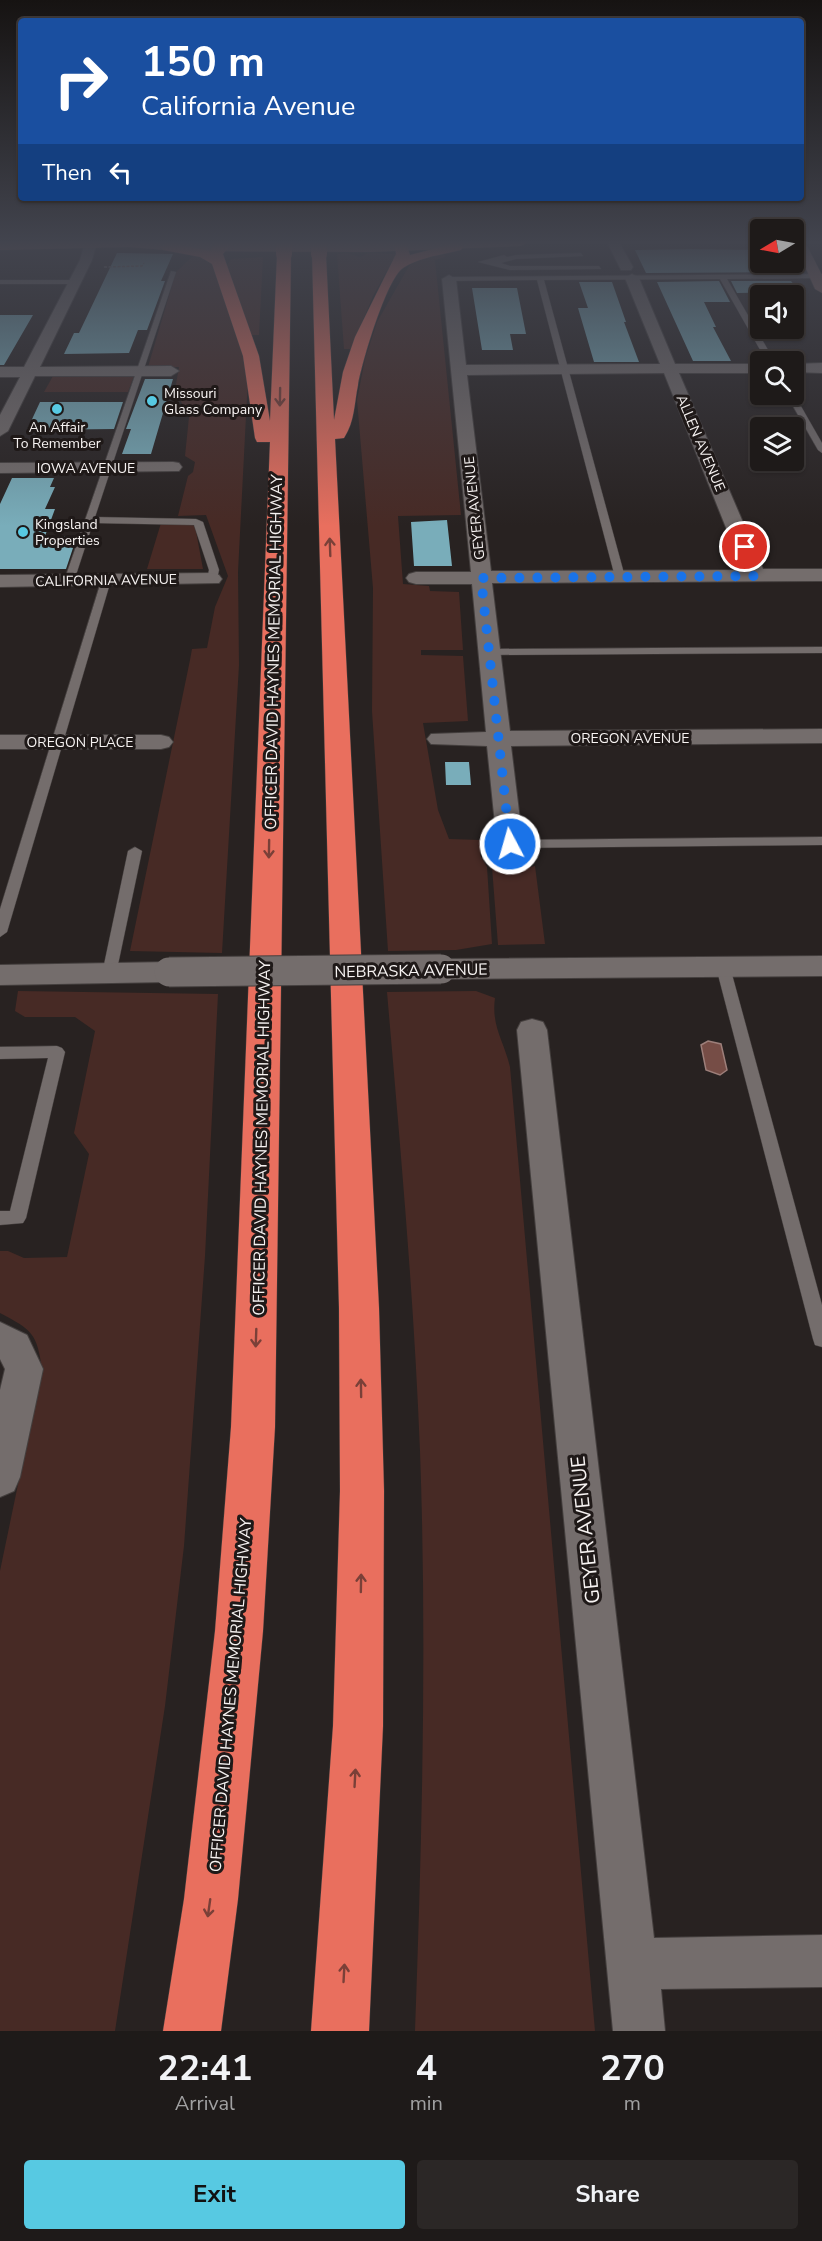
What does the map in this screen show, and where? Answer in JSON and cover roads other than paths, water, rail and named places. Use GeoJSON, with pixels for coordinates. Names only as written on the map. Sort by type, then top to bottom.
{"type":"FeatureCollection","features":[{"type":"Feature","properties":{"kind":"highway"},"geometry":{"type":"LineString","coordinates":[[246,337],[263,437],[278,470]]}},
{"type":"Feature","properties":{"kind":"highway","name":"OFFICER DAVID HAYNES MEMORIAL HIGHWAY"},"geometry":{"type":"LineString","coordinates":[[192,2031],[211,1899],[239,1631],[253,1427],[282,337]]}},
{"type":"Feature","properties":{"kind":"highway"},"geometry":{"type":"LineString","coordinates":[[323,337],[359,1296],[362,1491],[358,1726],[340,2031]]}},
{"type":"Feature","properties":{"kind":"highway"},"geometry":{"type":"LineString","coordinates":[[327,444],[341,429],[362,337]]}},
{"type":"Feature","properties":{"kind":"street"},"geometry":{"type":"LineString","coordinates":[[0,431],[48,337]]}},
{"type":"Feature","properties":{"kind":"street","name":"GEYER AVENUE"},"geometry":{"type":"LineString","coordinates":[[455,337],[510,844]]}},
{"type":"Feature","properties":{"kind":"street","name":"ALLEN AVENUE"},"geometry":{"type":"LineString","coordinates":[[656,337],[756,576]]}},
{"type":"Feature","properties":{"kind":"street"},"geometry":{"type":"LineString","coordinates":[[459,370],[750,368]]}},
{"type":"Feature","properties":{"kind":"street"},"geometry":{"type":"LineString","coordinates":[[804,368],[822,368]]}},
{"type":"Feature","properties":{"kind":"street"},"geometry":{"type":"LineString","coordinates":[[0,372],[171,371]]}},
{"type":"Feature","properties":{"kind":"street","name":"IOWA AVENUE"},"geometry":{"type":"LineString","coordinates":[[0,468],[173,467]]}},
{"type":"Feature","properties":{"kind":"street"},"geometry":{"type":"LineString","coordinates":[[416,578],[822,575]]}},
{"type":"Feature","properties":{"kind":"street","name":"CALIFORNIA AVENUE"},"geometry":{"type":"LineString","coordinates":[[0,581],[212,579]]}},
{"type":"Feature","properties":{"kind":"street","name":"OREGON AVENUE"},"geometry":{"type":"LineString","coordinates":[[439,739],[822,736]]}},
{"type":"Feature","properties":{"kind":"street","name":"OREGON PLACE"},"geometry":{"type":"LineString","coordinates":[[0,742],[161,742]]}},
{"type":"Feature","properties":{"kind":"street","name":"NEBRASKA AVENUE"},"geometry":{"type":"LineString","coordinates":[[0,975],[822,966]]}},
{"type":"Feature","properties":{"kind":"street","name":"GEYER AVENUE"},"geometry":{"type":"LineString","coordinates":[[532,1030],[639,2031]]}},
{"type":"Feature","properties":{"kind":"street"},"geometry":{"type":"LineString","coordinates":[[0,1477],[24,1369],[7,1343]]}},
{"type":"Feature","properties":{"kind":"street"},"geometry":{"type":"LineString","coordinates":[[632,1964],[822,1961]]}},
{"type":"Feature","properties":{"kind":"lane"},"geometry":{"type":"LineString","coordinates":[[69,581],[151,337]]}},
{"type":"Feature","properties":{"kind":"lane"},"geometry":{"type":"LineString","coordinates":[[556,337],[620,577]]}},
{"type":"Feature","properties":{"kind":"lane"},"geometry":{"type":"LineString","coordinates":[[757,337],[765,351]]}},
{"type":"Feature","properties":{"kind":"lane"},"geometry":{"type":"LineString","coordinates":[[796,405],[822,450]]}},
{"type":"Feature","properties":{"kind":"lane"},"geometry":{"type":"LineString","coordinates":[[89,520],[196,522],[200,524],[214,570],[212,579]]}},
{"type":"Feature","properties":{"kind":"lane"},"geometry":{"type":"LineString","coordinates":[[0,933],[106,580]]}},
{"type":"Feature","properties":{"kind":"lane"},"geometry":{"type":"LineString","coordinates":[[489,652],[822,650]]}},
{"type":"Feature","properties":{"kind":"lane"},"geometry":{"type":"LineString","coordinates":[[510,844],[822,841]]}},
{"type":"Feature","properties":{"kind":"lane"},"geometry":{"type":"LineString","coordinates":[[109,974],[135,851]]}},
{"type":"Feature","properties":{"kind":"lane"},"geometry":{"type":"LineString","coordinates":[[723,967],[822,1339]]}},
{"type":"Feature","properties":{"kind":"lane"},"geometry":{"type":"LineString","coordinates":[[0,1053],[57,1052],[17,1218],[0,1218]]}},
{"type":"Feature","properties":{"kind":"place","name":"Missouri Glass Company"},"geometry":{"type":"Point","coordinates":[152,401]}},
{"type":"Feature","properties":{"kind":"place","name":"An Affair To Remember"},"geometry":{"type":"Point","coordinates":[57,409]}},
{"type":"Feature","properties":{"kind":"place","name":"Kingsland Properties"},"geometry":{"type":"Point","coordinates":[23,532]}}]}
